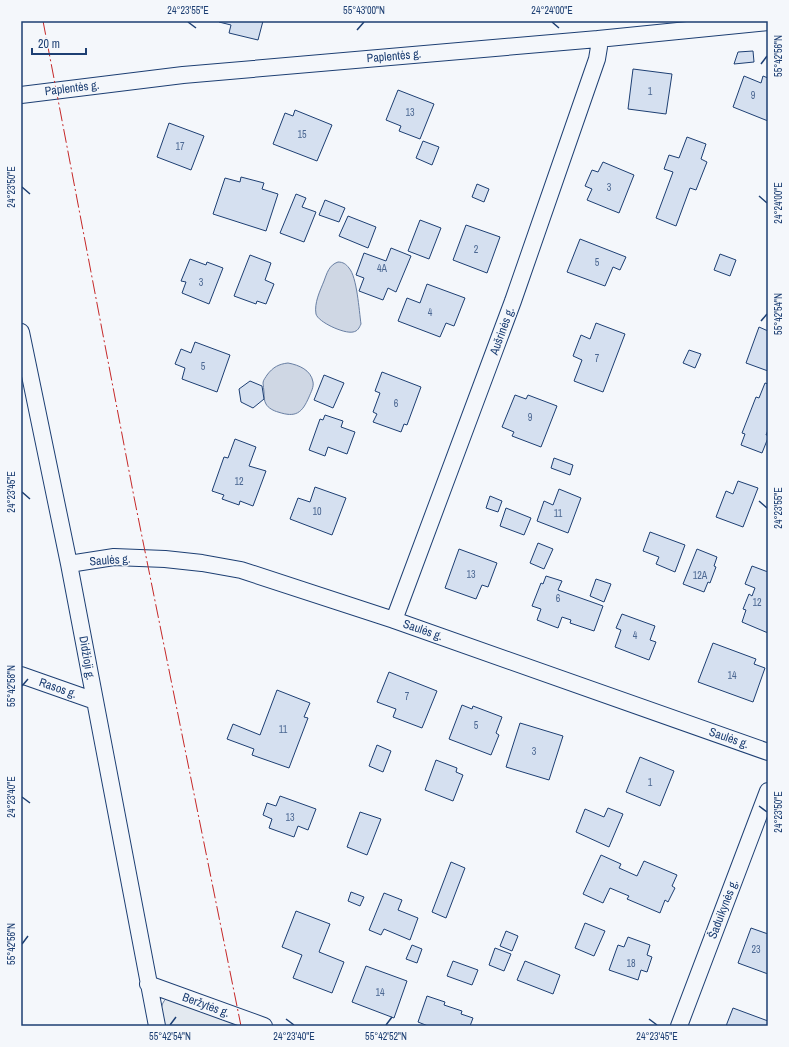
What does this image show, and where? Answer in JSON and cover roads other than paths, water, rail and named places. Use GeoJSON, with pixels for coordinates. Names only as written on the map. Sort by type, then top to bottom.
{"type":"FeatureCollection","features":[{"type":"Feature","properties":{"kind":"street","name":"Paplentės g."},"geometry":{"type":"LineString","coordinates":[[21,94],[183,75],[598,39],[768,22]]}},
{"type":"Feature","properties":{"kind":"street","name":"Aušrinės g."},"geometry":{"type":"LineString","coordinates":[[394,620],[523,270],[598,59],[598,39]]}},
{"type":"Feature","properties":{"kind":"street","name":"Didžioji g."},"geometry":{"type":"LineString","coordinates":[[21,332],[69,564],[157,1026]]}},
{"type":"Feature","properties":{"kind":"street","name":"Saulės g."},"geometry":{"type":"LineString","coordinates":[[69,564],[114,557],[165,559],[202,563],[241,570],[394,620],[768,752]]}},
{"type":"Feature","properties":{"kind":"street","name":"Rasos g."},"geometry":{"type":"LineString","coordinates":[[21,675],[95,701]]}},
{"type":"Feature","properties":{"kind":"street","name":"Šaduikynės g."},"geometry":{"type":"LineString","coordinates":[[679,1026],[768,791]]}},
{"type":"Feature","properties":{"kind":"street","name":"Beržytės g."},"geometry":{"type":"LineString","coordinates":[[148,984],[264,1026]]}}]}
